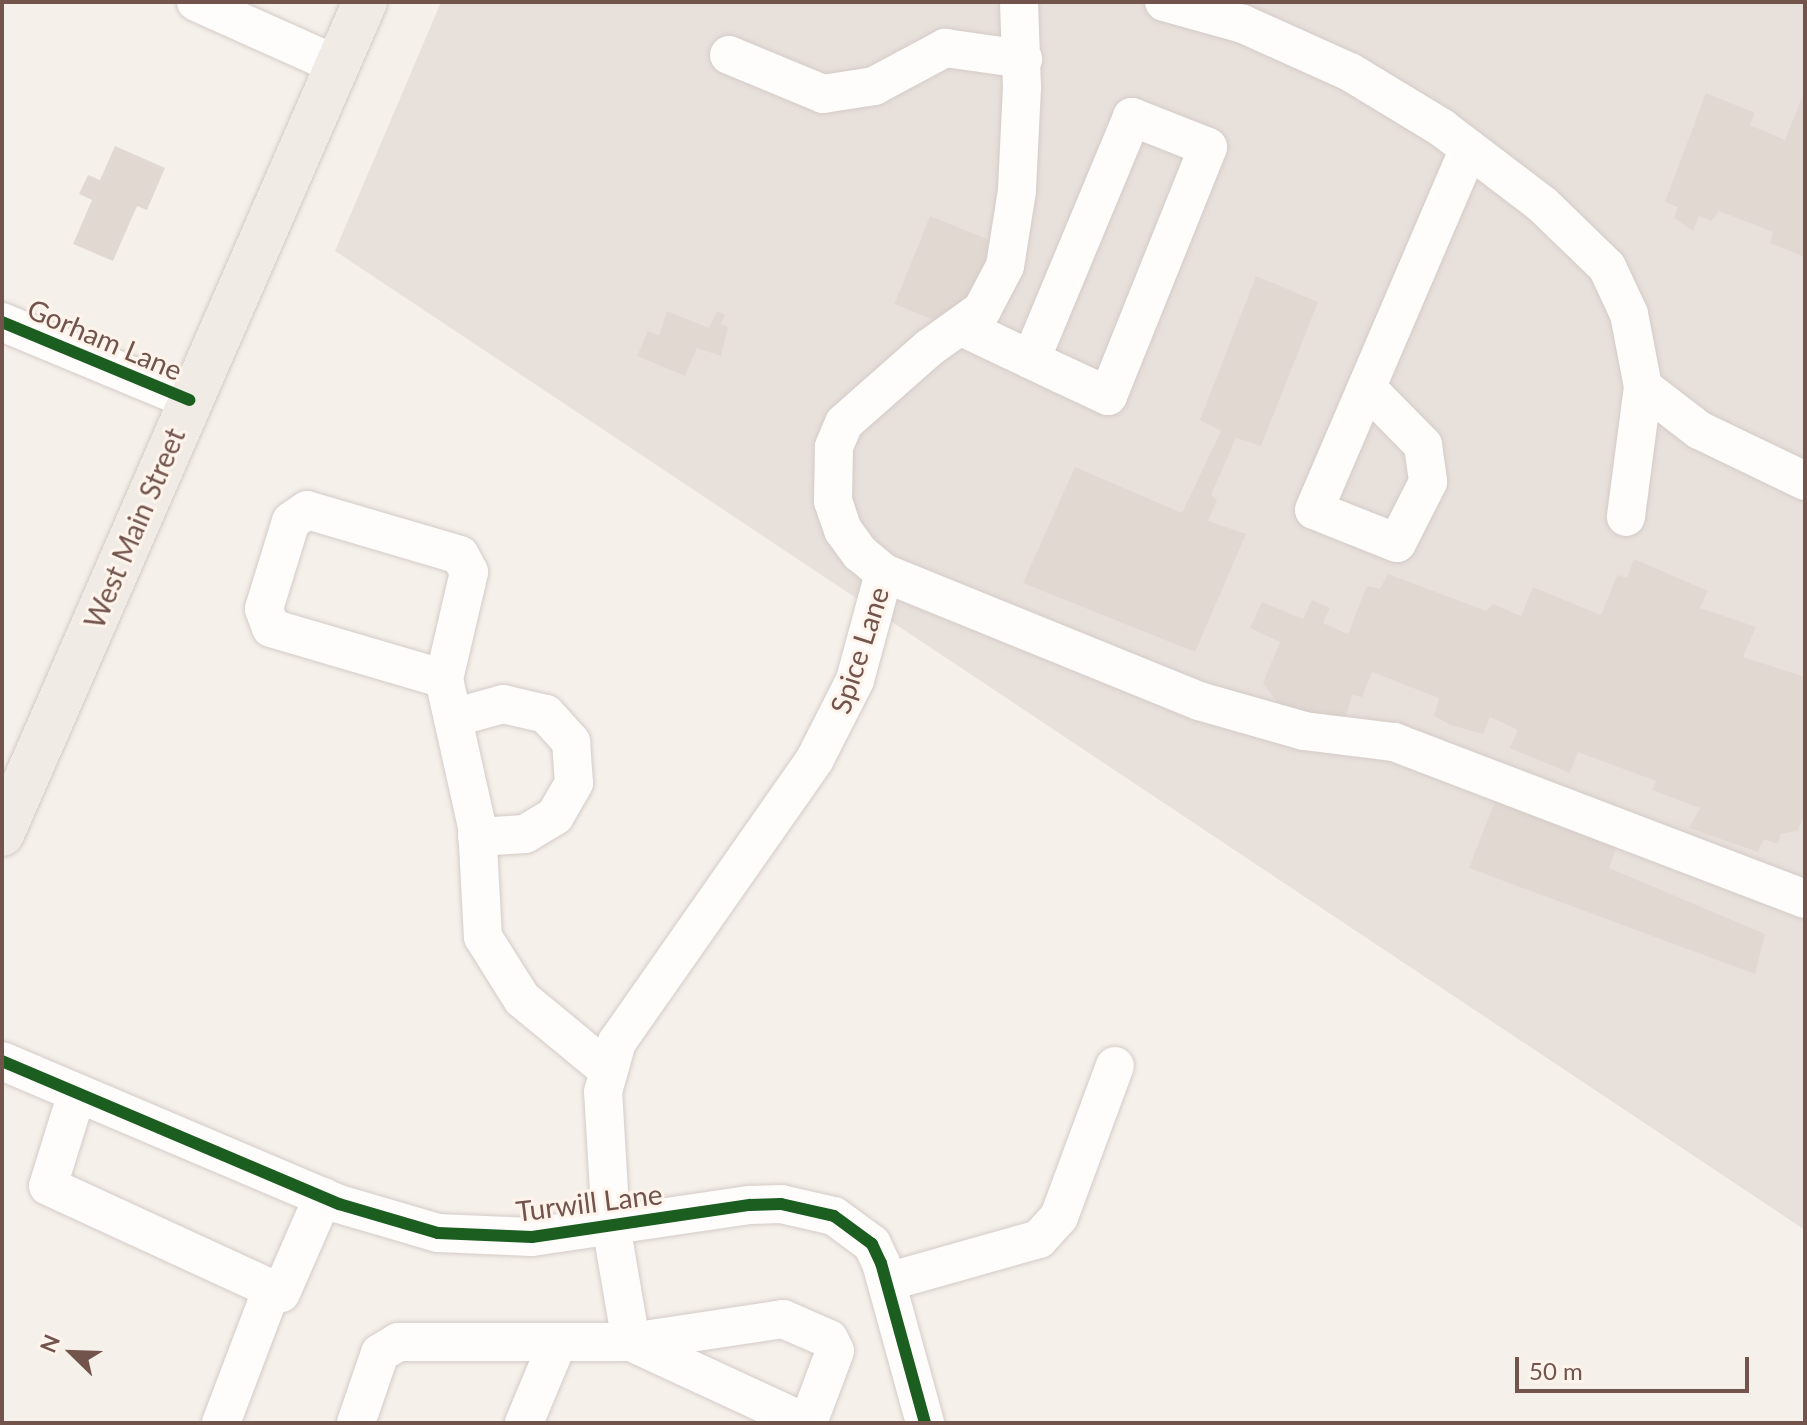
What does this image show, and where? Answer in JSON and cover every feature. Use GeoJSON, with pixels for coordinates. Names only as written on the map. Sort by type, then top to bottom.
{"type":"FeatureCollection","features":[{"type":"Feature","properties":{"kind":"main road","name":"West Main Street"},"geometry":{"type":"LineString","coordinates":[[2,834],[365,2]]}},
{"type":"Feature","properties":{"kind":"street"},"geometry":{"type":"LineString","coordinates":[[196,2],[337,65]]}},
{"type":"Feature","properties":{"kind":"street","name":"Spice Lane"},"geometry":{"type":"LineString","coordinates":[[631,1342],[611,1225],[603,1092],[608,1070],[634,1011],[781,813],[838,718],[869,639],[884,573],[843,530],[833,501],[834,447],[844,423],[865,401],[929,348],[964,328],[982,310],[1005,266],[1017,191],[1023,59],[1019,2]]}},
{"type":"Feature","properties":{"kind":"street"},"geometry":{"type":"LineString","coordinates":[[1164,2],[1243,24],[1350,72],[1469,149],[1543,205],[1607,267],[1629,314],[1643,387],[1626,517]]}},
{"type":"Feature","properties":{"kind":"street"},"geometry":{"type":"LineString","coordinates":[[729,55],[823,94],[874,86],[945,48],[1023,59]]}},
{"type":"Feature","properties":{"kind":"street"},"geometry":{"type":"LineString","coordinates":[[964,328],[1031,360],[1108,396],[1208,147],[1132,117],[1031,360]]}},
{"type":"Feature","properties":{"kind":"street"},"geometry":{"type":"LineString","coordinates":[[1367,388],[1469,149]]}},
{"type":"Feature","properties":{"kind":"street","name":"Gorham Lane"},"geometry":{"type":"LineString","coordinates":[[2,322],[189,400]]}},
{"type":"Feature","properties":{"kind":"street"},"geometry":{"type":"LineString","coordinates":[[1643,387],[1699,430],[1805,481]]}},
{"type":"Feature","properties":{"kind":"street"},"geometry":{"type":"LineString","coordinates":[[444,679],[271,628],[264,609],[291,521],[307,510],[460,555],[469,572],[444,679],[477,837],[483,937],[522,999],[608,1070]]}},
{"type":"Feature","properties":{"kind":"street"},"geometry":{"type":"LineString","coordinates":[[884,573],[1199,701],[1304,731],[1394,742],[1805,899]]}},
{"type":"Feature","properties":{"kind":"street"},"geometry":{"type":"LineString","coordinates":[[453,718],[503,704],[546,714],[571,742],[574,783],[555,816],[525,834],[477,837]]}},
{"type":"Feature","properties":{"kind":"street","name":"Turwill Lane"},"geometry":{"type":"LineString","coordinates":[[2,1061],[323,1197],[438,1233],[532,1237],[750,1205],[810,1208],[834,1216],[872,1244],[887,1282],[925,1423]]}},
{"type":"Feature","properties":{"kind":"street"},"geometry":{"type":"LineString","coordinates":[[887,1282],[1039,1239],[1059,1217],[1115,1066]]}},
{"type":"Feature","properties":{"kind":"street"},"geometry":{"type":"LineString","coordinates":[[77,1093],[48,1186],[281,1293],[323,1197]]}},
{"type":"Feature","properties":{"kind":"street"},"geometry":{"type":"LineString","coordinates":[[221,1423],[272,1289]]}},
{"type":"Feature","properties":{"kind":"street"},"geometry":{"type":"LineString","coordinates":[[356,1423],[380,1353],[398,1342],[631,1342],[783,1319],[829,1339],[835,1351],[807,1423],[631,1342]]}},
{"type":"Feature","properties":{"kind":"street"},"geometry":{"type":"LineString","coordinates":[[524,1423],[557,1344]]}},
{"type":"Feature","properties":{"kind":"shaded area"},"geometry":{"type":"Polygon","coordinates":[[[441,2],[1805,2],[1805,1230],[335,251],[441,2]]]}},
{"type":"Feature","properties":{"kind":"building"},"geometry":{"type":"Polygon","coordinates":[[[1805,90],[1805,257],[1770,243],[1773,232],[1719,211],[1712,221],[1699,216],[1693,231],[1674,218],[1678,207],[1665,202],[1706,93],[1755,113],[1750,125],[1785,140],[1805,90]]]}},
{"type":"Feature","properties":{"kind":"building"},"geometry":{"type":"Polygon","coordinates":[[[115,146],[165,168],[147,210],[137,206],[113,261],[73,244],[92,200],[79,194],[88,175],[100,180],[115,146]]]}},
{"type":"Feature","properties":{"kind":"building"},"geometry":{"type":"Polygon","coordinates":[[[930,216],[994,242],[958,330],[894,304],[930,216]]]}},
{"type":"Feature","properties":{"kind":"building"},"geometry":{"type":"Polygon","coordinates":[[[1256,276],[1318,302],[1261,446],[1236,438],[1211,495],[1217,500],[1208,521],[1246,534],[1195,652],[1023,583],[1075,467],[1182,513],[1221,431],[1200,420],[1256,276]]]}},
{"type":"Feature","properties":{"kind":"building"},"geometry":{"type":"Polygon","coordinates":[[[667,311],[709,328],[717,311],[725,315],[721,324],[728,327],[721,356],[697,348],[685,376],[637,356],[648,331],[659,335],[667,311]]]}},
{"type":"Feature","properties":{"kind":"building"},"geometry":{"type":"Polygon","coordinates":[[[1634,559],[1708,591],[1700,608],[1756,627],[1743,657],[1805,677],[1805,814],[1797,831],[1781,834],[1778,844],[1764,839],[1758,852],[1689,828],[1700,808],[1652,790],[1656,781],[1578,752],[1570,773],[1510,748],[1518,730],[1490,717],[1483,734],[1450,725],[1434,716],[1439,698],[1372,672],[1362,697],[1352,695],[1345,719],[1282,708],[1263,683],[1280,642],[1250,628],[1262,602],[1303,619],[1312,600],[1330,608],[1323,623],[1348,634],[1367,586],[1380,589],[1388,574],[1486,611],[1493,604],[1521,616],[1533,587],[1601,615],[1617,575],[1627,578],[1634,559]]]}},
{"type":"Feature","properties":{"kind":"building"},"geometry":{"type":"Polygon","coordinates":[[[1495,801],[1616,848],[1609,868],[1765,934],[1755,974],[1469,868],[1495,801]]]}},
{"type":"Feature","properties":{"kind":"cycle path"},"geometry":{"type":"LineString","coordinates":[[2,322],[189,400]]}},
{"type":"Feature","properties":{"kind":"cycle path"},"geometry":{"type":"LineString","coordinates":[[2,1061],[339,1204],[438,1233],[532,1237],[750,1205],[781,1204],[834,1216],[872,1244],[881,1263],[925,1423]]}}]}
